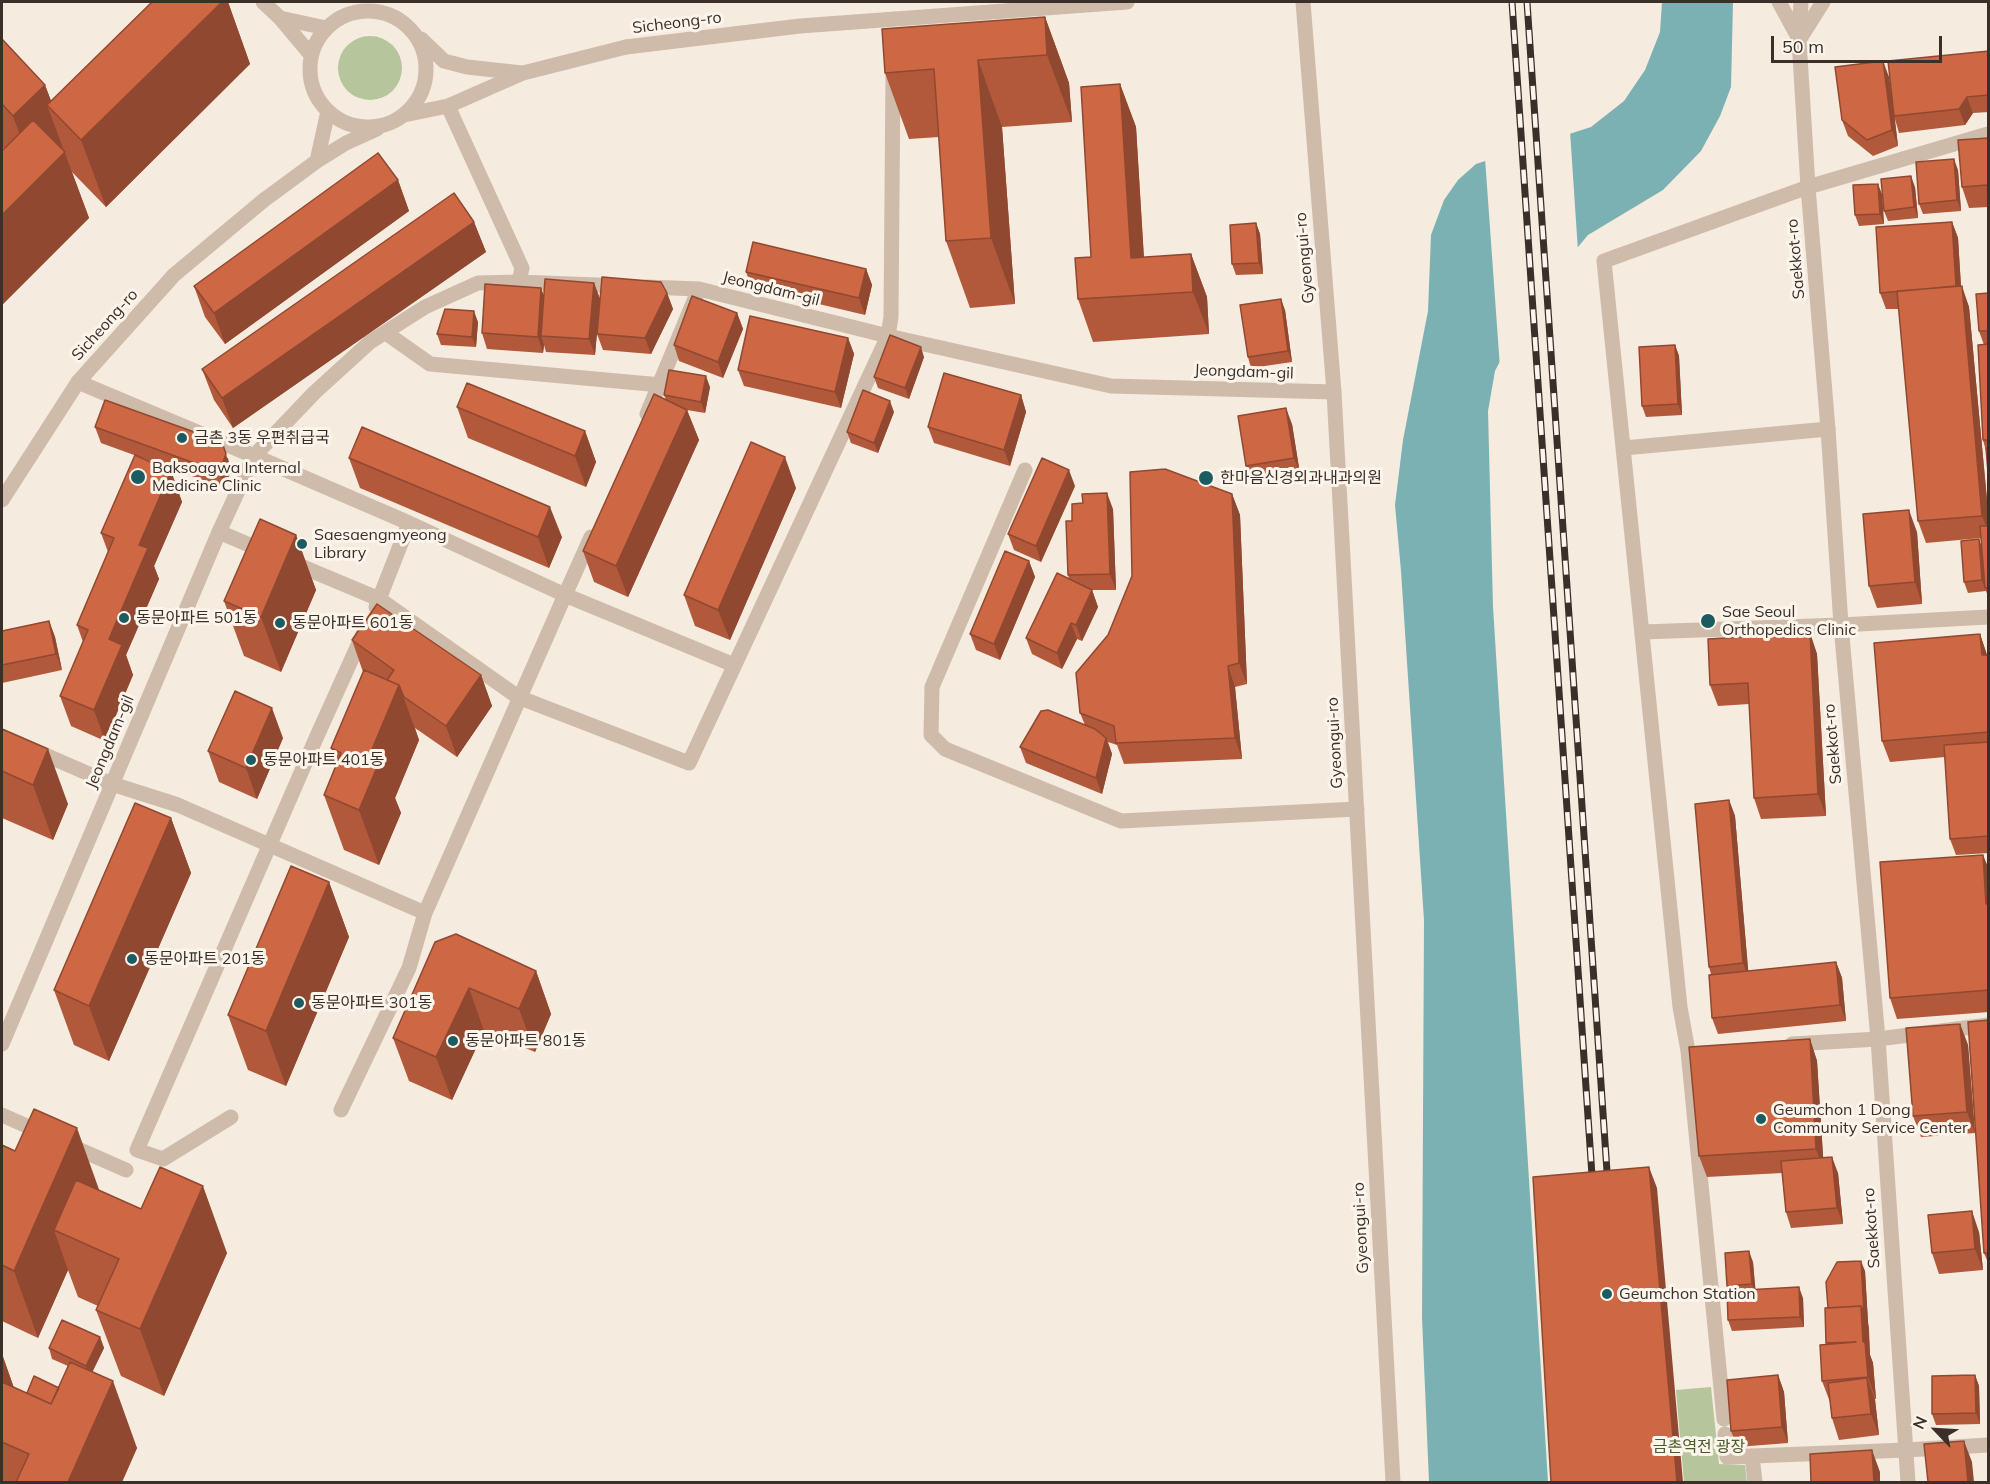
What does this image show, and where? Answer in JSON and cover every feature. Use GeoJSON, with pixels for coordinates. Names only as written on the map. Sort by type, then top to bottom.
{"type":"FeatureCollection","features":[{"type":"Feature","properties":{"kind":"street"},"geometry":{"type":"LineString","coordinates":[[263,2],[280,18],[311,55]]}},
{"type":"Feature","properties":{"kind":"street","name":"Sicheong-ro"},"geometry":{"type":"LineString","coordinates":[[523,73],[626,47],[800,26],[894,24],[1127,2]]}},
{"type":"Feature","properties":{"kind":"street","name":"Gyeongui-ro"},"geometry":{"type":"LineString","coordinates":[[1303,2],[1334,392],[1393,1482]]}},
{"type":"Feature","properties":{"kind":"street"},"geometry":{"type":"LineString","coordinates":[[1779,2],[1799,40],[1823,2]]}},
{"type":"Feature","properties":{"kind":"street","name":"Saekkot-ro"},"geometry":{"type":"LineString","coordinates":[[1801,2],[1799,40],[1808,187],[1828,429],[1840,625],[1878,1039],[1908,1482]]}},
{"type":"Feature","properties":{"kind":"street"},"geometry":{"type":"LineString","coordinates":[[412,30],[422,46],[426,65],[424,83],[416,101],[404,114],[388,123],[372,127],[356,126],[341,120],[318,100],[312,85],[310,70],[311,55],[317,40],[326,28],[340,17],[361,6],[397,17],[412,30],[444,61],[467,67],[523,73]]}},
{"type":"Feature","properties":{"kind":"street"},"geometry":{"type":"LineString","coordinates":[[280,18],[326,28]]}},
{"type":"Feature","properties":{"kind":"street"},"geometry":{"type":"LineString","coordinates":[[219,532],[379,599],[518,697],[689,763],[888,336],[891,316],[893,54]]}},
{"type":"Feature","properties":{"kind":"street"},"geometry":{"type":"LineString","coordinates":[[404,114],[448,106],[523,73]]}},
{"type":"Feature","properties":{"kind":"street"},"geometry":{"type":"LineString","coordinates":[[448,106],[522,268],[519,282]]}},
{"type":"Feature","properties":{"kind":"street"},"geometry":{"type":"LineString","coordinates":[[317,161],[328,111]]}},
{"type":"Feature","properties":{"kind":"street","name":"Sicheong-ro"},"geometry":{"type":"LineString","coordinates":[[2,500],[78,382],[174,275],[264,200],[317,161],[346,143],[388,123]]}},
{"type":"Feature","properties":{"kind":"street"},"geometry":{"type":"LineString","coordinates":[[1989,134],[1808,187],[1604,261],[1680,1007],[1693,1051],[1727,1456],[1989,1445]]}},
{"type":"Feature","properties":{"kind":"street","name":"Jeongdam-gil"},"geometry":{"type":"LineString","coordinates":[[2,1044],[219,532],[254,456],[314,393],[370,342],[425,307],[478,283],[519,282],[699,289],[888,336],[1111,386],[1334,392]]}},
{"type":"Feature","properties":{"kind":"street"},"geometry":{"type":"LineString","coordinates":[[642,426],[699,289]]}},
{"type":"Feature","properties":{"kind":"street"},"geometry":{"type":"LineString","coordinates":[[386,333],[430,364],[661,385]]}},
{"type":"Feature","properties":{"kind":"street"},"geometry":{"type":"LineString","coordinates":[[78,382],[409,523],[565,595],[734,665]]}},
{"type":"Feature","properties":{"kind":"street"},"geometry":{"type":"LineString","coordinates":[[1624,448],[1828,429]]}},
{"type":"Feature","properties":{"kind":"street"},"geometry":{"type":"LineString","coordinates":[[1025,470],[932,687],[931,735],[945,749],[1121,821],[1357,809]]}},
{"type":"Feature","properties":{"kind":"street"},"geometry":{"type":"LineString","coordinates":[[342,1110],[409,968],[424,913],[518,697],[599,520]]}},
{"type":"Feature","properties":{"kind":"street"},"geometry":{"type":"LineString","coordinates":[[231,1117],[164,1159],[137,1150],[379,599],[409,523]]}},
{"type":"Feature","properties":{"kind":"street"},"geometry":{"type":"LineString","coordinates":[[1642,632],[1989,617]]}},
{"type":"Feature","properties":{"kind":"street"},"geometry":{"type":"LineString","coordinates":[[2,736],[112,784],[178,805],[424,913]]}},
{"type":"Feature","properties":{"kind":"street"},"geometry":{"type":"LineString","coordinates":[[1776,1045],[1878,1039],[1989,1025]]}},
{"type":"Feature","properties":{"kind":"street"},"geometry":{"type":"LineString","coordinates":[[2,1115],[126,1170]]}},
{"type":"Feature","properties":{"kind":"street"},"geometry":{"type":"LineString","coordinates":[[1752,1456],[1755,1482]]}},
{"type":"Feature","properties":{"kind":"green space"},"geometry":{"type":"Polygon","coordinates":[[[370,36],[382,38],[393,45],[400,56],[402,68],[400,80],[393,91],[382,98],[370,100],[358,98],[347,91],[340,80],[338,68],[340,56],[347,45],[358,38],[370,36]]]}},
{"type":"Feature","properties":{"kind":"green space","name":"금촌역전 광장"},"geometry":{"type":"Polygon","coordinates":[[[1711,1387],[1719,1464],[1745,1465],[1747,1482],[1684,1482],[1676,1390],[1711,1387]]]}},
{"type":"Feature","properties":{"kind":"water"},"geometry":{"type":"Polygon","coordinates":[[[1662,2],[1733,2],[1731,87],[1720,116],[1701,151],[1663,190],[1588,235],[1527,308],[1495,371],[1488,411],[1493,607],[1548,1482],[1429,1482],[1422,1318],[1424,920],[1395,505],[1403,440],[1428,311],[1431,235],[1444,200],[1458,180],[1476,164],[1591,127],[1624,101],[1645,70],[1660,32],[1662,2]]]}},
{"type":"Feature","properties":{"kind":"pier"},"geometry":{"type":"Polygon","coordinates":[[[1570,131],[1578,251],[1530,310],[1500,368],[1485,158],[1570,131]]]}},
{"type":"Feature","properties":{"kind":"building"},"geometry":{"type":"Polygon","coordinates":[[[152,2],[222,2],[81,140],[47,105],[152,2]]]}},
{"type":"Feature","properties":{"kind":"building"},"geometry":{"type":"Polygon","coordinates":[[[1045,17],[1047,55],[978,60],[991,238],[946,241],[934,69],[885,73],[882,29],[1045,17]]]}},
{"type":"Feature","properties":{"kind":"building"},"geometry":{"type":"Polygon","coordinates":[[[2,39],[45,85],[13,116],[2,104],[2,39]]]}},
{"type":"Feature","properties":{"kind":"building"},"geometry":{"type":"Polygon","coordinates":[[[1989,51],[1989,95],[1967,97],[1959,109],[1894,116],[1888,61],[1989,51]]]}},
{"type":"Feature","properties":{"kind":"building"},"geometry":{"type":"Polygon","coordinates":[[[1883,61],[1892,130],[1867,140],[1842,120],[1835,67],[1883,61]]]}},
{"type":"Feature","properties":{"kind":"building"},"geometry":{"type":"Polygon","coordinates":[[[1120,84],[1131,258],[1191,254],[1193,292],[1078,299],[1075,258],[1091,257],[1081,87],[1120,84]]]}},
{"type":"Feature","properties":{"kind":"building"},"geometry":{"type":"Polygon","coordinates":[[[33,120],[65,152],[2,215],[2,151],[33,120]]]}},
{"type":"Feature","properties":{"kind":"building"},"geometry":{"type":"Polygon","coordinates":[[[1989,138],[1989,197],[1988,185],[1962,187],[1958,140],[1989,138]]]}},
{"type":"Feature","properties":{"kind":"building"},"geometry":{"type":"Polygon","coordinates":[[[378,153],[398,180],[214,313],[194,286],[378,153]]]}},
{"type":"Feature","properties":{"kind":"building"},"geometry":{"type":"Polygon","coordinates":[[[1954,159],[1957,200],[1919,204],[1916,162],[1954,159]]]}},
{"type":"Feature","properties":{"kind":"building"},"geometry":{"type":"Polygon","coordinates":[[[1911,176],[1914,207],[1884,211],[1881,179],[1911,176]]]}},
{"type":"Feature","properties":{"kind":"building"},"geometry":{"type":"Polygon","coordinates":[[[1878,184],[1880,214],[1855,215],[1853,185],[1878,184]]]}},
{"type":"Feature","properties":{"kind":"building"},"geometry":{"type":"Polygon","coordinates":[[[454,193],[474,222],[222,398],[202,369],[454,193]]]}},
{"type":"Feature","properties":{"kind":"building"},"geometry":{"type":"Polygon","coordinates":[[[1952,222],[1956,286],[1880,293],[1876,227],[1952,222]]]}},
{"type":"Feature","properties":{"kind":"building"},"geometry":{"type":"Polygon","coordinates":[[[1256,223],[1259,263],[1232,264],[1230,225],[1256,223]]]}},
{"type":"Feature","properties":{"kind":"building"},"geometry":{"type":"Polygon","coordinates":[[[753,242],[866,269],[859,298],[746,272],[753,242]]]}},
{"type":"Feature","properties":{"kind":"building"},"geometry":{"type":"Polygon","coordinates":[[[602,277],[661,282],[667,293],[645,338],[597,334],[602,277]]]}},
{"type":"Feature","properties":{"kind":"building"},"geometry":{"type":"Polygon","coordinates":[[[545,279],[594,283],[589,339],[541,336],[545,279]]]}},
{"type":"Feature","properties":{"kind":"building"},"geometry":{"type":"Polygon","coordinates":[[[485,284],[541,288],[538,337],[482,333],[485,284]]]}},
{"type":"Feature","properties":{"kind":"building"},"geometry":{"type":"Polygon","coordinates":[[[1962,286],[1982,516],[1918,521],[1897,291],[1962,286]]]}},
{"type":"Feature","properties":{"kind":"building"},"geometry":{"type":"Polygon","coordinates":[[[1989,293],[1989,331],[1979,331],[1976,294],[1989,293]]]}},
{"type":"Feature","properties":{"kind":"building"},"geometry":{"type":"Polygon","coordinates":[[[692,296],[737,313],[718,362],[674,345],[692,296]]]}},
{"type":"Feature","properties":{"kind":"building"},"geometry":{"type":"Polygon","coordinates":[[[1281,299],[1288,351],[1248,357],[1240,305],[1281,299]]]}},
{"type":"Feature","properties":{"kind":"building"},"geometry":{"type":"Polygon","coordinates":[[[445,309],[474,311],[472,337],[437,334],[445,309]]]}},
{"type":"Feature","properties":{"kind":"building"},"geometry":{"type":"Polygon","coordinates":[[[750,316],[848,338],[835,392],[738,370],[750,316]]]}},
{"type":"Feature","properties":{"kind":"building"},"geometry":{"type":"Polygon","coordinates":[[[890,335],[921,347],[905,388],[874,377],[890,335]]]}},
{"type":"Feature","properties":{"kind":"building"},"geometry":{"type":"Polygon","coordinates":[[[1989,344],[1989,440],[1983,440],[1978,345],[1989,344]]]}},
{"type":"Feature","properties":{"kind":"building"},"geometry":{"type":"Polygon","coordinates":[[[1675,345],[1678,404],[1642,406],[1639,347],[1675,345]]]}},
{"type":"Feature","properties":{"kind":"building"},"geometry":{"type":"Polygon","coordinates":[[[669,370],[706,376],[701,402],[664,395],[669,370]]]}},
{"type":"Feature","properties":{"kind":"building"},"geometry":{"type":"Polygon","coordinates":[[[944,373],[1021,395],[1004,450],[928,427],[944,373]]]}},
{"type":"Feature","properties":{"kind":"building"},"geometry":{"type":"Polygon","coordinates":[[[467,383],[585,431],[575,456],[457,407],[467,383]]]}},
{"type":"Feature","properties":{"kind":"building"},"geometry":{"type":"Polygon","coordinates":[[[863,390],[890,401],[874,443],[847,432],[863,390]]]}},
{"type":"Feature","properties":{"kind":"building"},"geometry":{"type":"Polygon","coordinates":[[[654,394],[687,410],[616,566],[583,551],[654,394]]]}},
{"type":"Feature","properties":{"kind":"building"},"geometry":{"type":"Polygon","coordinates":[[[105,400],[222,442],[226,454],[219,472],[95,427],[105,400]]]}},
{"type":"Feature","properties":{"kind":"building"},"geometry":{"type":"Polygon","coordinates":[[[1286,408],[1294,458],[1246,466],[1238,416],[1286,408]]]}},
{"type":"Feature","properties":{"kind":"building"},"geometry":{"type":"Polygon","coordinates":[[[362,427],[550,507],[538,537],[349,458],[362,427]]]}},
{"type":"Feature","properties":{"kind":"building"},"geometry":{"type":"Polygon","coordinates":[[[751,442],[785,457],[718,610],[684,595],[751,442]]]}},
{"type":"Feature","properties":{"kind":"building"},"geometry":{"type":"Polygon","coordinates":[[[1986,448],[1989,448],[1989,484],[1986,448]]]}},
{"type":"Feature","properties":{"kind":"building"},"geometry":{"type":"Polygon","coordinates":[[[135,455],[171,471],[139,545],[148,548],[109,639],[122,645],[94,710],[60,696],[88,630],[77,625],[114,538],[101,533],[135,455]]]}},
{"type":"Feature","properties":{"kind":"building"},"geometry":{"type":"Polygon","coordinates":[[[1042,458],[1069,470],[1036,546],[1008,534],[1042,458]]]}},
{"type":"Feature","properties":{"kind":"building"},"geometry":{"type":"Polygon","coordinates":[[[1165,469],[1232,494],[1239,663],[1228,666],[1235,738],[1116,743],[1114,726],[1080,713],[1076,673],[1108,635],[1132,576],[1130,472],[1165,469]]]}},
{"type":"Feature","properties":{"kind":"building"},"geometry":{"type":"Polygon","coordinates":[[[1107,493],[1110,574],[1068,575],[1066,521],[1072,521],[1072,504],[1083,503],[1082,494],[1107,493]]]}},
{"type":"Feature","properties":{"kind":"building"},"geometry":{"type":"Polygon","coordinates":[[[1909,510],[1915,582],[1869,586],[1863,514],[1909,510]]]}},
{"type":"Feature","properties":{"kind":"building"},"geometry":{"type":"Polygon","coordinates":[[[260,519],[296,535],[261,617],[224,601],[260,519]]]}},
{"type":"Feature","properties":{"kind":"building"},"geometry":{"type":"Polygon","coordinates":[[[1980,526],[1989,526],[1989,588],[1985,588],[1980,526]]]}},
{"type":"Feature","properties":{"kind":"building"},"geometry":{"type":"Polygon","coordinates":[[[1979,539],[1982,580],[1964,582],[1961,541],[1979,539]]]}},
{"type":"Feature","properties":{"kind":"building"},"geometry":{"type":"Polygon","coordinates":[[[1005,551],[1029,561],[994,644],[970,634],[1005,551]]]}},
{"type":"Feature","properties":{"kind":"building"},"geometry":{"type":"Polygon","coordinates":[[[1057,573],[1092,590],[1076,625],[1071,623],[1057,653],[1026,638],[1057,573]]]}},
{"type":"Feature","properties":{"kind":"building"},"geometry":{"type":"Polygon","coordinates":[[[377,604],[481,675],[446,726],[404,697],[399,685],[387,680],[394,670],[352,640],[377,604]]]}},
{"type":"Feature","properties":{"kind":"building"},"geometry":{"type":"Polygon","coordinates":[[[49,621],[56,654],[2,665],[2,631],[49,621]]]}},
{"type":"Feature","properties":{"kind":"building"},"geometry":{"type":"Polygon","coordinates":[[[1810,633],[1818,794],[1754,798],[1748,683],[1710,685],[1708,639],[1810,633]]]}},
{"type":"Feature","properties":{"kind":"building"},"geometry":{"type":"Polygon","coordinates":[[[1980,634],[1982,655],[1989,655],[1989,732],[1882,741],[1874,643],[1980,634]]]}},
{"type":"Feature","properties":{"kind":"building"},"geometry":{"type":"Polygon","coordinates":[[[364,670],[399,685],[370,754],[381,758],[359,810],[324,795],[341,753],[331,748],[364,670]]]}},
{"type":"Feature","properties":{"kind":"building"},"geometry":{"type":"Polygon","coordinates":[[[235,691],[272,708],[246,768],[208,751],[235,691]]]}},
{"type":"Feature","properties":{"kind":"building"},"geometry":{"type":"Polygon","coordinates":[[[1048,710],[1095,729],[1106,738],[1096,778],[1020,747],[1041,711],[1048,710]]]}},
{"type":"Feature","properties":{"kind":"building"},"geometry":{"type":"Polygon","coordinates":[[[2,729],[48,749],[33,785],[2,771],[2,729]]]}},
{"type":"Feature","properties":{"kind":"building"},"geometry":{"type":"Polygon","coordinates":[[[1989,742],[1989,836],[1950,839],[1944,745],[1989,742]]]}},
{"type":"Feature","properties":{"kind":"building"},"geometry":{"type":"Polygon","coordinates":[[[1729,800],[1743,963],[1709,967],[1695,804],[1729,800]]]}},
{"type":"Feature","properties":{"kind":"building"},"geometry":{"type":"Polygon","coordinates":[[[135,803],[171,818],[89,1006],[54,990],[135,803]]]}},
{"type":"Feature","properties":{"kind":"building"},"geometry":{"type":"Polygon","coordinates":[[[1983,855],[1986,904],[1989,904],[1989,990],[1890,998],[1880,862],[1983,855]]]}},
{"type":"Feature","properties":{"kind":"building"},"geometry":{"type":"Polygon","coordinates":[[[291,866],[329,882],[266,1031],[228,1015],[291,866]]]}},
{"type":"Feature","properties":{"kind":"building"},"geometry":{"type":"Polygon","coordinates":[[[456,934],[536,971],[519,1009],[469,988],[436,1057],[393,1038],[435,942],[456,934]]]}},
{"type":"Feature","properties":{"kind":"building"},"geometry":{"type":"Polygon","coordinates":[[[1836,962],[1840,1005],[1712,1018],[1709,975],[1836,962]]]}},
{"type":"Feature","properties":{"kind":"building"},"geometry":{"type":"Polygon","coordinates":[[[1989,1020],[1989,1253],[1984,1253],[1968,1022],[1989,1020]]]}},
{"type":"Feature","properties":{"kind":"building"},"geometry":{"type":"Polygon","coordinates":[[[1960,1024],[1967,1112],[1913,1116],[1906,1028],[1960,1024]]]}},
{"type":"Feature","properties":{"kind":"building","name":"Geumchon 1 Dong Community Service Center"},"geometry":{"type":"Polygon","coordinates":[[[1810,1039],[1816,1149],[1699,1156],[1689,1047],[1810,1039]]]}},
{"type":"Feature","properties":{"kind":"building"},"geometry":{"type":"Polygon","coordinates":[[[34,1109],[77,1128],[14,1271],[2,1265],[2,1145],[15,1151],[34,1109]]]}},
{"type":"Feature","properties":{"kind":"building"},"geometry":{"type":"Polygon","coordinates":[[[1832,1157],[1837,1208],[1786,1212],[1781,1161],[1832,1157]]]}},
{"type":"Feature","properties":{"kind":"building"},"geometry":{"type":"Polygon","coordinates":[[[160,1167],[203,1186],[140,1329],[96,1310],[119,1259],[54,1230],[76,1180],[141,1209],[160,1167]]]}},
{"type":"Feature","properties":{"kind":"building","name":"Geumchon Station"},"geometry":{"type":"Polygon","coordinates":[[[1649,1167],[1677,1482],[1551,1482],[1533,1177],[1649,1167]]]}},
{"type":"Feature","properties":{"kind":"building"},"geometry":{"type":"Polygon","coordinates":[[[1972,1211],[1975,1249],[1932,1253],[1928,1215],[1972,1211]]]}},
{"type":"Feature","properties":{"kind":"building"},"geometry":{"type":"Polygon","coordinates":[[[1749,1251],[1752,1284],[1727,1286],[1725,1253],[1749,1251]]]}},
{"type":"Feature","properties":{"kind":"building"},"geometry":{"type":"Polygon","coordinates":[[[1861,1261],[1864,1312],[1861,1306],[1828,1308],[1826,1282],[1837,1262],[1861,1261]]]}},
{"type":"Feature","properties":{"kind":"building"},"geometry":{"type":"Polygon","coordinates":[[[1799,1287],[1800,1317],[1728,1320],[1727,1291],[1799,1287]]]}},
{"type":"Feature","properties":{"kind":"building"},"geometry":{"type":"Polygon","coordinates":[[[1861,1306],[1868,1377],[1822,1381],[1820,1345],[1856,1342],[1826,1343],[1825,1308],[1861,1306]]]}},
{"type":"Feature","properties":{"kind":"building"},"geometry":{"type":"Polygon","coordinates":[[[62,1320],[100,1337],[86,1366],[49,1348],[62,1320]]]}},
{"type":"Feature","properties":{"kind":"building"},"geometry":{"type":"Polygon","coordinates":[[[70,1362],[113,1381],[68,1482],[16,1482],[29,1454],[2,1442],[2,1382],[51,1404],[70,1362]]]}},
{"type":"Feature","properties":{"kind":"building"},"geometry":{"type":"Polygon","coordinates":[[[1778,1375],[1782,1427],[1731,1431],[1727,1380],[1778,1375]]]}},
{"type":"Feature","properties":{"kind":"building"},"geometry":{"type":"Polygon","coordinates":[[[1975,1375],[1976,1413],[1932,1414],[1932,1376],[1975,1375]]]}},
{"type":"Feature","properties":{"kind":"building"},"geometry":{"type":"Polygon","coordinates":[[[34,1376],[59,1388],[51,1404],[27,1393],[34,1376]]]}},
{"type":"Feature","properties":{"kind":"building"},"geometry":{"type":"Polygon","coordinates":[[[1867,1378],[1871,1414],[1832,1418],[1828,1383],[1867,1378]]]}},
{"type":"Feature","properties":{"kind":"building"},"geometry":{"type":"Polygon","coordinates":[[[1964,1441],[1968,1482],[1928,1482],[1924,1444],[1964,1441]]]}},
{"type":"Feature","properties":{"kind":"building"},"geometry":{"type":"Polygon","coordinates":[[[1872,1450],[1874,1482],[1811,1482],[1810,1454],[1872,1450]]]}},
{"type":"Feature","properties":{"kind":"railway"},"geometry":{"type":"LineString","coordinates":[[1512,2],[1593,1190]]}},
{"type":"Feature","properties":{"kind":"railway"},"geometry":{"type":"LineString","coordinates":[[1527,2],[1608,1186]]}},
{"type":"Feature","properties":{"kind":"place","name":"금촌 3동 우편취급국"},"geometry":{"type":"Point","coordinates":[182,438]}},
{"type":"Feature","properties":{"kind":"place","name":"Baksoagwa Internal Medicine Clinic"},"geometry":{"type":"Point","coordinates":[138,477]}},
{"type":"Feature","properties":{"kind":"place","name":"한마음신경외과내과의원"},"geometry":{"type":"Point","coordinates":[1206,478]}},
{"type":"Feature","properties":{"kind":"place","name":"Saesaengmyeong Library"},"geometry":{"type":"Point","coordinates":[302,544]}},
{"type":"Feature","properties":{"kind":"place","name":"동문아파트 501동"},"geometry":{"type":"Point","coordinates":[124,618]}},
{"type":"Feature","properties":{"kind":"place","name":"Sae Seoul Orthopedics Clinic"},"geometry":{"type":"Point","coordinates":[1708,621]}},
{"type":"Feature","properties":{"kind":"place","name":"동문아파트 601동"},"geometry":{"type":"Point","coordinates":[280,623]}},
{"type":"Feature","properties":{"kind":"place","name":"동문아파트 401동"},"geometry":{"type":"Point","coordinates":[251,760]}},
{"type":"Feature","properties":{"kind":"place","name":"동문아파트 201동"},"geometry":{"type":"Point","coordinates":[132,959]}},
{"type":"Feature","properties":{"kind":"place","name":"동문아파트 301동"},"geometry":{"type":"Point","coordinates":[299,1003]}},
{"type":"Feature","properties":{"kind":"place","name":"동문아파트 801동"},"geometry":{"type":"Point","coordinates":[453,1041]}},
{"type":"Feature","properties":{"kind":"place","name":"Geumchon 1 Dong Community Service Center"},"geometry":{"type":"Point","coordinates":[1761,1119]}},
{"type":"Feature","properties":{"kind":"place","name":"Geumchon Station"},"geometry":{"type":"Point","coordinates":[1607,1294]}}]}
